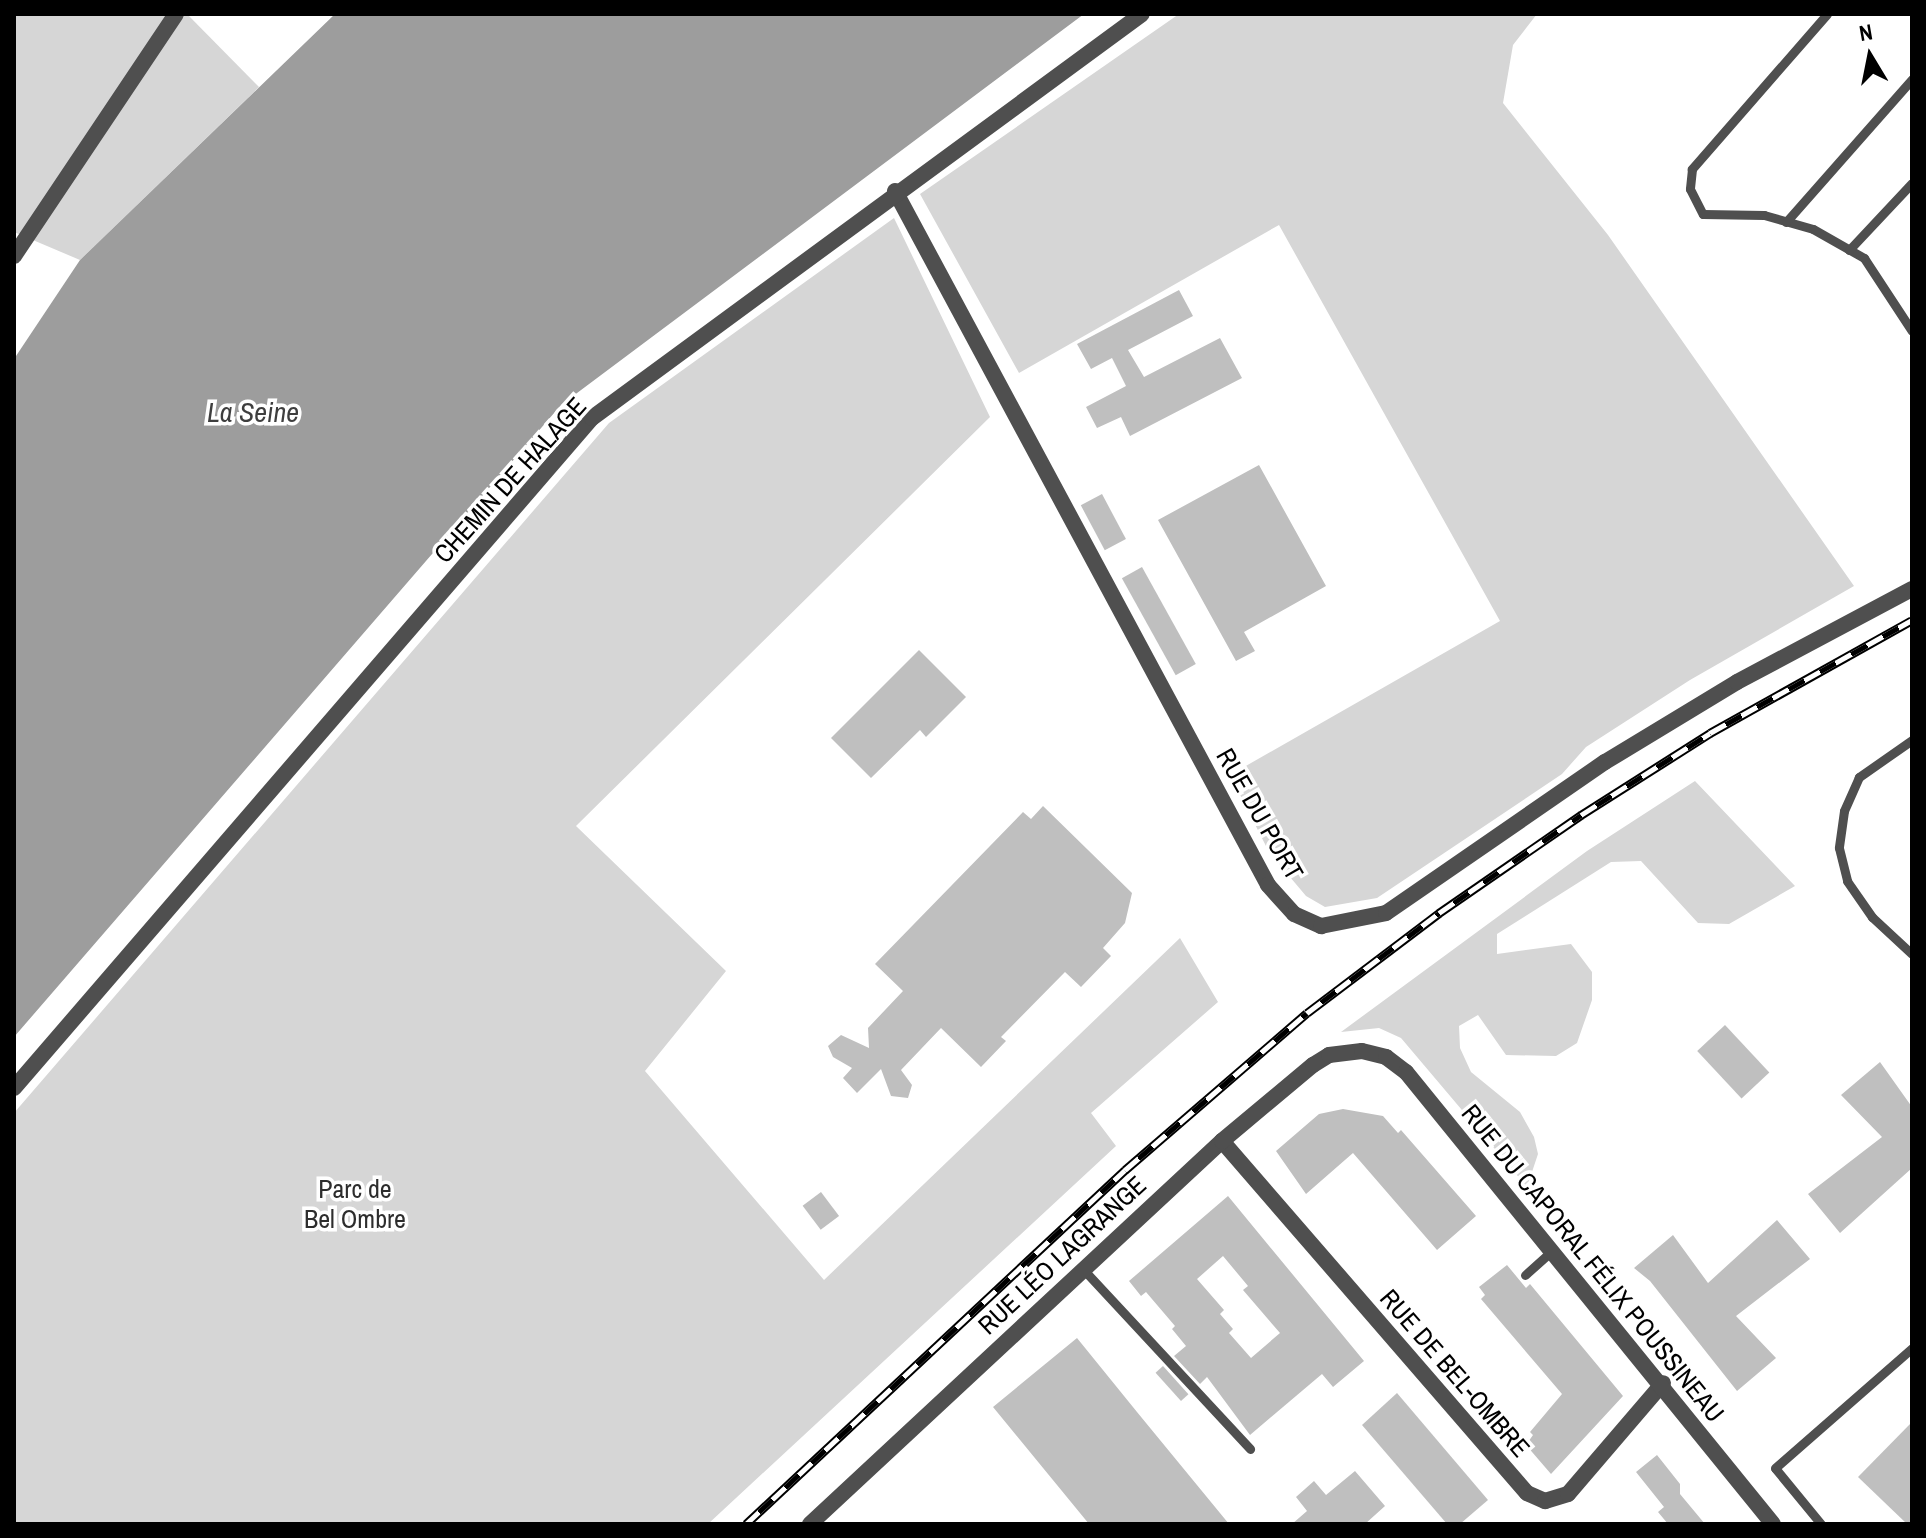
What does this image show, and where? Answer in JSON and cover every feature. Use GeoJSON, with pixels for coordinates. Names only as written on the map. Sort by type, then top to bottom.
{"type":"FeatureCollection","features":[{"type":"Feature","properties":{"kind":"street"},"geometry":{"type":"LineString","coordinates":[[14,256],[176,14]]}},
{"type":"Feature","properties":{"kind":"street","name":"CHEMIN DE HALAGE"},"geometry":{"type":"LineString","coordinates":[[14,1088],[592,418],[895,191],[1142,14]]}},
{"type":"Feature","properties":{"kind":"street","name":"RUE DU PORT"},"geometry":{"type":"LineString","coordinates":[[895,191],[1268,885],[1294,914],[1321,926],[1386,913],[1605,762],[1737,682],[1912,589]]}},
{"type":"Feature","properties":{"kind":"street","name":"RUE LÉO LAGRANGE"},"geometry":{"type":"LineString","coordinates":[[810,1524],[1222,1141],[1313,1065],[1337,1053],[1362,1051]]}},
{"type":"Feature","properties":{"kind":"street","name":"RUE DU CAPORAL FÉLIX POUSSINEAU"},"geometry":{"type":"LineString","coordinates":[[1362,1051],[1386,1057],[1406,1072],[1663,1383],[1773,1524]]}},
{"type":"Feature","properties":{"kind":"street","name":"RUE DE BEL-OMBRE"},"geometry":{"type":"LineString","coordinates":[[1222,1141],[1527,1493],[1545,1501],[1568,1494],[1663,1383]]}},
{"type":"Feature","properties":{"kind":"lane"},"geometry":{"type":"LineString","coordinates":[[1827,14],[1692,169],[1690,189],[1703,214],[1764,215],[1864,258],[1912,331]]}},
{"type":"Feature","properties":{"kind":"lane"},"geometry":{"type":"LineString","coordinates":[[1786,222],[1912,79]]}},
{"type":"Feature","properties":{"kind":"lane"},"geometry":{"type":"LineString","coordinates":[[1849,250],[1912,183]]}},
{"type":"Feature","properties":{"kind":"lane"},"geometry":{"type":"LineString","coordinates":[[1912,740],[1859,777],[1844,811],[1839,848],[1847,881],[1872,917],[1912,954]]}},
{"type":"Feature","properties":{"kind":"lane"},"geometry":{"type":"LineString","coordinates":[[1525,1275],[1553,1250]]}},
{"type":"Feature","properties":{"kind":"lane"},"geometry":{"type":"LineString","coordinates":[[1082,1268],[1250,1449]]}},
{"type":"Feature","properties":{"kind":"lane"},"geometry":{"type":"LineString","coordinates":[[1821,1524],[1775,1468],[1912,1348]]}},
{"type":"Feature","properties":{"kind":"green space"},"geometry":{"type":"Polygon","coordinates":[[[14,14],[187,14],[259,87],[80,260],[14,232],[14,14]]]}},
{"type":"Feature","properties":{"kind":"green space"},"geometry":{"type":"Polygon","coordinates":[[[1179,14],[1537,14],[1513,45],[1503,103],[1608,235],[1854,586],[1690,680],[1586,747],[1562,774],[1377,898],[1325,907],[1306,896],[1269,852],[1230,775],[1500,621],[1279,225],[1019,373],[920,194],[1179,14]]]}},
{"type":"Feature","properties":{"kind":"green space","name":"Parc de Bel Ombre"},"geometry":{"type":"Polygon","coordinates":[[[894,218],[990,417],[576,826],[726,971],[645,1071],[824,1280],[1180,938],[1218,1002],[1091,1113],[1116,1146],[708,1524],[14,1524],[14,1113],[609,423],[894,218]]]}},
{"type":"Feature","properties":{"kind":"green space"},"geometry":{"type":"Polygon","coordinates":[[[1695,781],[1795,886],[1729,924],[1698,923],[1641,861],[1611,862],[1497,934],[1497,954],[1571,944],[1592,972],[1592,1000],[1577,1043],[1556,1056],[1506,1055],[1478,1015],[1459,1026],[1460,1048],[1471,1072],[1520,1112],[1534,1137],[1538,1154],[1527,1187],[1401,1038],[1379,1028],[1341,1032],[1587,851],[1695,781]]]}},
{"type":"Feature","properties":{"kind":"water","name":"La Seine"},"geometry":{"type":"Polygon","coordinates":[[[335,14],[1084,14],[561,405],[14,1037],[14,359],[80,260],[335,14]]]}},
{"type":"Feature","properties":{"kind":"building"},"geometry":{"type":"Polygon","coordinates":[[[1179,290],[1193,316],[1128,350],[1144,377],[1220,338],[1242,378],[1130,436],[1121,417],[1097,428],[1086,407],[1126,386],[1112,358],[1091,369],[1077,344],[1179,290]]]}},
{"type":"Feature","properties":{"kind":"building"},"geometry":{"type":"Polygon","coordinates":[[[1259,465],[1326,586],[1244,632],[1255,651],[1236,661],[1158,520],[1259,465]]]}},
{"type":"Feature","properties":{"kind":"building"},"geometry":{"type":"Polygon","coordinates":[[[1102,494],[1126,539],[1105,550],[1081,505],[1102,494]]]}},
{"type":"Feature","properties":{"kind":"building"},"geometry":{"type":"Polygon","coordinates":[[[1142,567],[1196,664],[1176,675],[1122,578],[1142,567]]]}},
{"type":"Feature","properties":{"kind":"building"},"geometry":{"type":"Polygon","coordinates":[[[919,650],[966,697],[926,737],[920,730],[871,778],[831,738],[919,650]]]}},
{"type":"Feature","properties":{"kind":"building"},"geometry":{"type":"Polygon","coordinates":[[[1043,806],[1132,893],[1125,923],[1103,948],[1111,956],[1081,987],[1065,972],[1001,1037],[1006,1041],[981,1067],[941,1028],[901,1070],[912,1085],[908,1098],[891,1096],[881,1069],[857,1093],[843,1078],[852,1068],[833,1057],[828,1046],[841,1035],[869,1048],[868,1028],[903,991],[875,964],[1023,812],[1031,819],[1043,806]]]}},
{"type":"Feature","properties":{"kind":"building"},"geometry":{"type":"Polygon","coordinates":[[[1725,1025],[1769,1073],[1742,1098],[1697,1051],[1725,1025]]]}},
{"type":"Feature","properties":{"kind":"building"},"geometry":{"type":"Polygon","coordinates":[[[1880,1062],[1912,1107],[1912,1168],[1840,1233],[1808,1194],[1882,1137],[1841,1095],[1880,1062]]]}},
{"type":"Feature","properties":{"kind":"building"},"geometry":{"type":"Polygon","coordinates":[[[1343,1109],[1383,1116],[1398,1133],[1401,1130],[1476,1216],[1437,1250],[1353,1153],[1306,1194],[1276,1151],[1319,1114],[1343,1109]]]}},
{"type":"Feature","properties":{"kind":"building"},"geometry":{"type":"Polygon","coordinates":[[[821,1192],[839,1216],[821,1230],[803,1206],[821,1192]]]}},
{"type":"Feature","properties":{"kind":"building"},"geometry":{"type":"Polygon","coordinates":[[[1228,1196],[1364,1361],[1333,1387],[1322,1374],[1250,1435],[1207,1377],[1200,1384],[1174,1356],[1186,1346],[1172,1329],[1175,1326],[1146,1292],[1141,1296],[1129,1281],[1228,1196]],[[1223,1256],[1197,1279],[1224,1310],[1220,1314],[1233,1329],[1229,1333],[1251,1358],[1280,1333],[1243,1290],[1248,1286],[1223,1256]]]}},
{"type":"Feature","properties":{"kind":"building"},"geometry":{"type":"Polygon","coordinates":[[[1777,1220],[1810,1259],[1736,1316],[1776,1358],[1737,1391],[1650,1281],[1634,1268],[1673,1235],[1708,1283],[1777,1220]]]}},
{"type":"Feature","properties":{"kind":"building"},"geometry":{"type":"Polygon","coordinates":[[[1507,1265],[1526,1288],[1530,1284],[1623,1396],[1551,1474],[1526,1445],[1533,1435],[1530,1432],[1562,1394],[1481,1299],[1485,1295],[1479,1287],[1507,1265]]]}},
{"type":"Feature","properties":{"kind":"building"},"geometry":{"type":"Polygon","coordinates":[[[1077,1338],[1229,1524],[1089,1524],[993,1407],[1077,1338]]]}},
{"type":"Feature","properties":{"kind":"building"},"geometry":{"type":"Polygon","coordinates":[[[1163,1366],[1188,1394],[1181,1401],[1156,1373],[1163,1366]]]}},
{"type":"Feature","properties":{"kind":"building"},"geometry":{"type":"Polygon","coordinates":[[[1397,1393],[1488,1500],[1460,1524],[1447,1524],[1362,1425],[1397,1393]]]}},
{"type":"Feature","properties":{"kind":"building"},"geometry":{"type":"Polygon","coordinates":[[[1912,1422],[1912,1524],[1907,1524],[1858,1477],[1912,1422]]]}},
{"type":"Feature","properties":{"kind":"building"},"geometry":{"type":"Polygon","coordinates":[[[1657,1455],[1680,1484],[1680,1494],[1705,1524],[1668,1524],[1658,1512],[1664,1507],[1636,1472],[1657,1455]]]}},
{"type":"Feature","properties":{"kind":"building"},"geometry":{"type":"Polygon","coordinates":[[[1355,1471],[1385,1506],[1365,1524],[1292,1524],[1307,1511],[1296,1497],[1314,1481],[1326,1495],[1355,1471]]]}},
{"type":"Feature","properties":{"kind":"railway"},"geometry":{"type":"LineString","coordinates":[[746,1524],[1125,1170],[1307,1013],[1439,913],[1581,815],[1710,733],[1912,620]]}}]}
